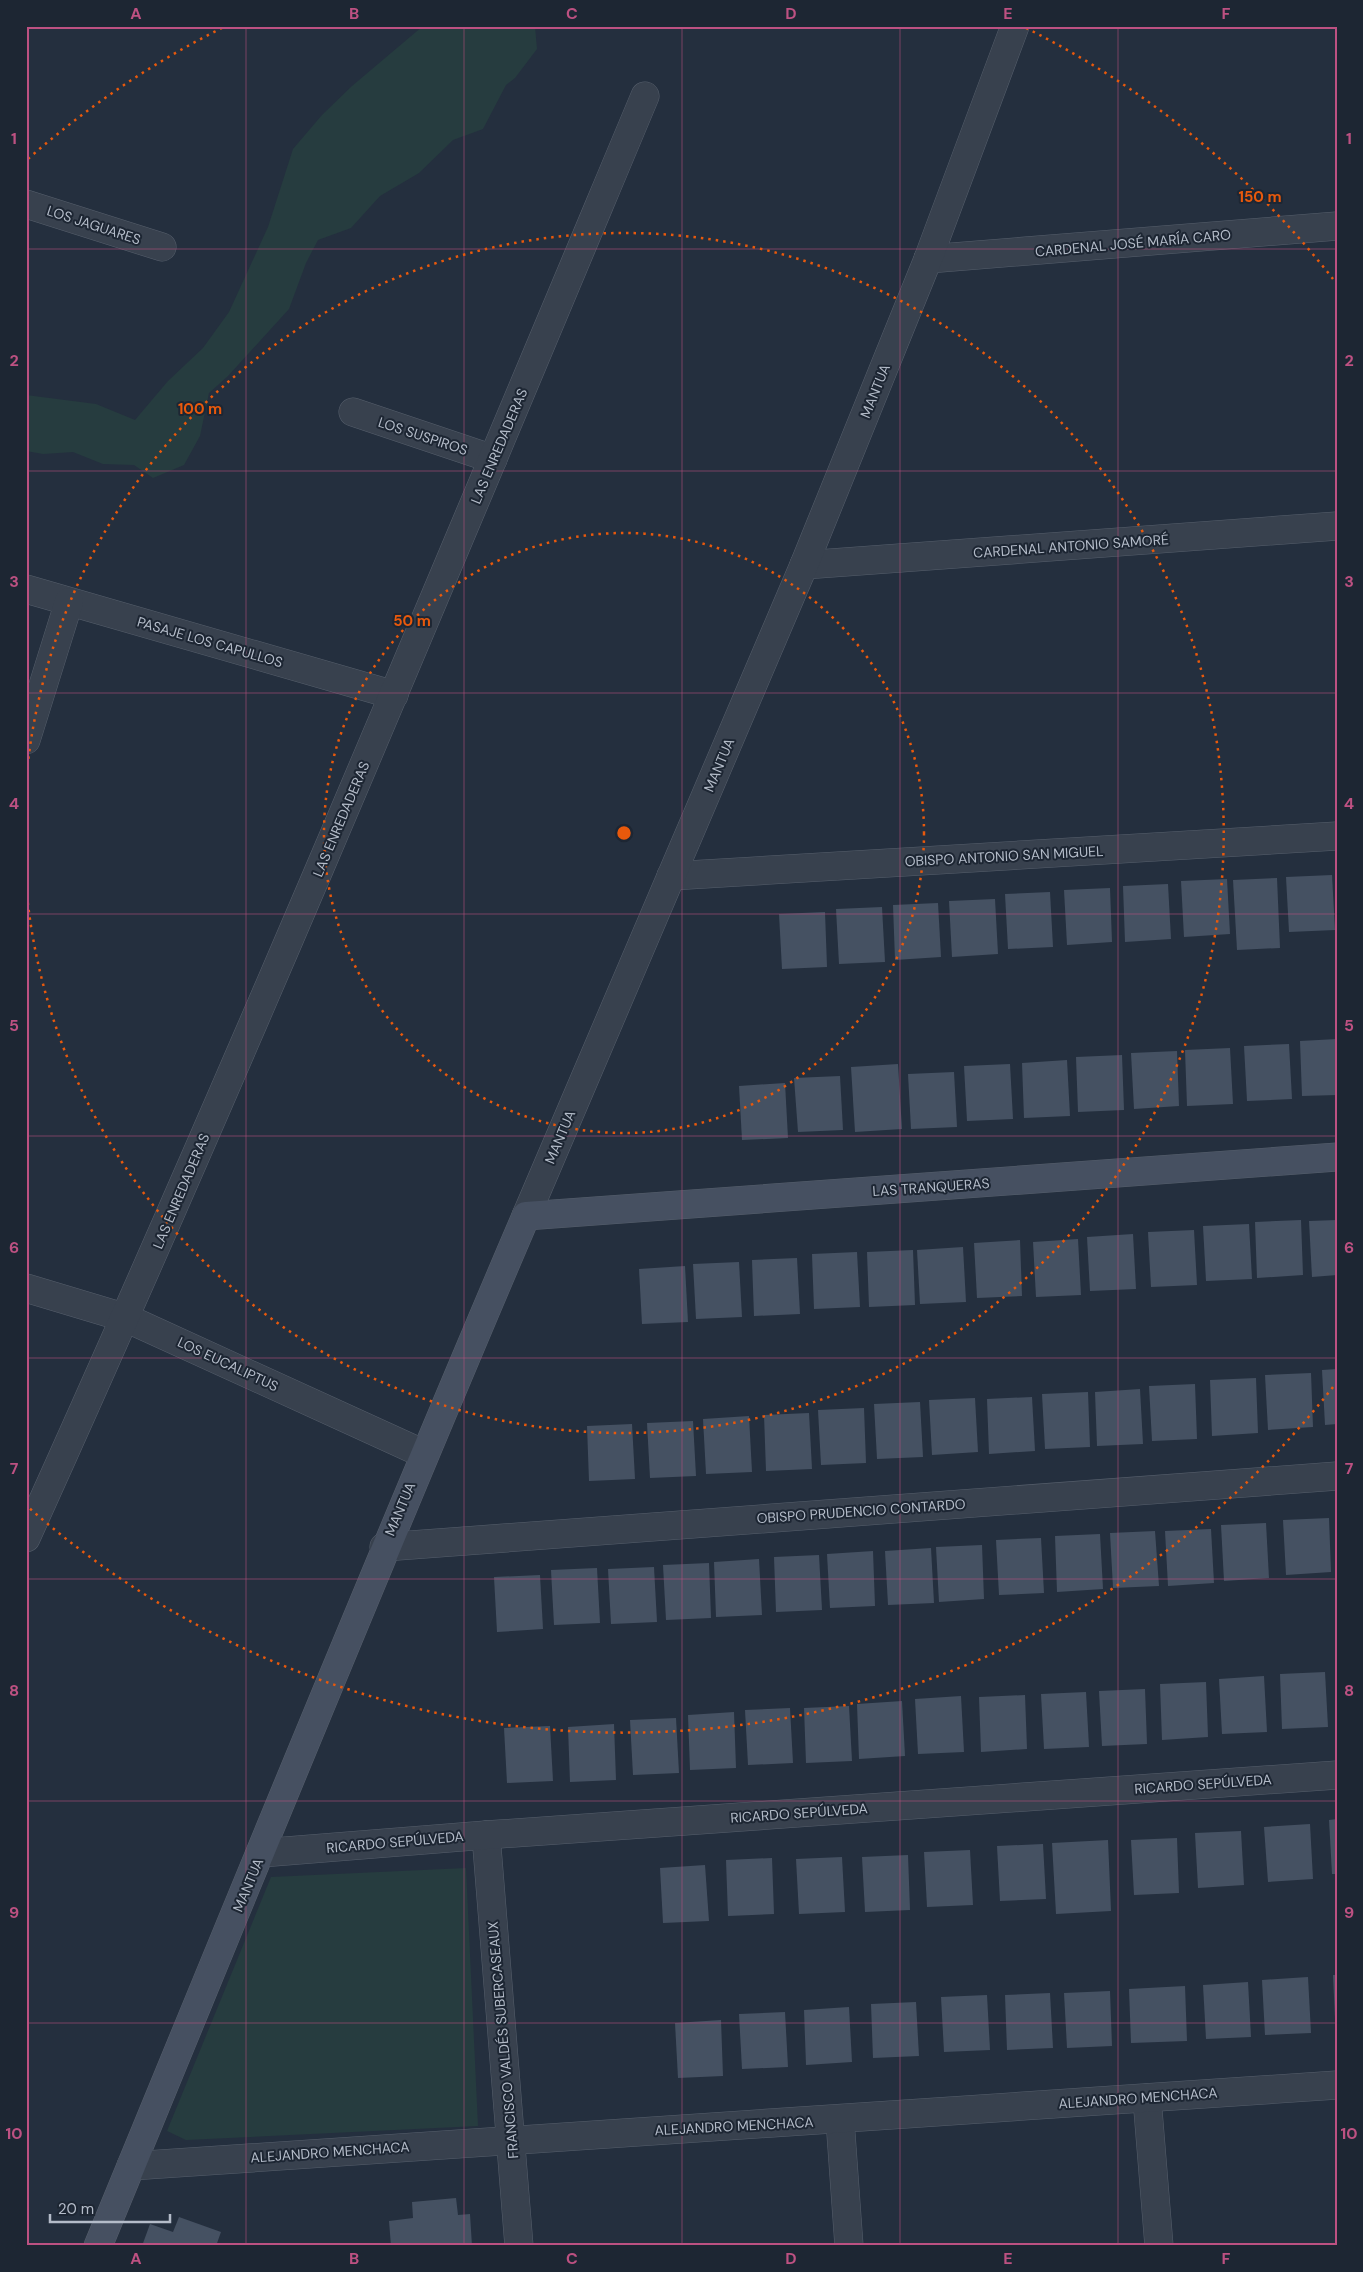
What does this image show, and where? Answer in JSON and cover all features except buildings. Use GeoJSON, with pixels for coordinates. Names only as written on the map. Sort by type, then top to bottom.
{"type":"FeatureCollection","features":[{"type":"Feature","properties":{"kind":"street","name":"MANTUA"},"geometry":{"type":"LineString","coordinates":[[98,2246],[261,1853],[384,1547],[804,566],[928,259],[1016,26]]}},
{"type":"Feature","properties":{"kind":"street","name":"LAS ENREDADERAS"},"geometry":{"type":"LineString","coordinates":[[26,1538],[126,1318],[394,694],[645,96]]}},
{"type":"Feature","properties":{"kind":"street","name":"LOS JAGUARES"},"geometry":{"type":"LineString","coordinates":[[26,204],[162,247]]}},
{"type":"Feature","properties":{"kind":"street","name":"CARDENAL JOSÉ MARÍA CARO"},"geometry":{"type":"LineString","coordinates":[[928,259],[1337,226]]}},
{"type":"Feature","properties":{"kind":"street","name":"LOS SUSPIROS"},"geometry":{"type":"LineString","coordinates":[[352,412],[493,459]]}},
{"type":"Feature","properties":{"kind":"street","name":"CARDENAL ANTONIO SAMORÉ"},"geometry":{"type":"LineString","coordinates":[[804,566],[1337,526]]}},
{"type":"Feature","properties":{"kind":"street","name":"PASAJE LOS CAPULLOS"},"geometry":{"type":"LineString","coordinates":[[26,588],[394,694]]}},
{"type":"Feature","properties":{"kind":"street"},"geometry":{"type":"LineString","coordinates":[[26,740],[70,602]]}},
{"type":"Feature","properties":{"kind":"street","name":"OBISPO ANTONIO SAN MIGUEL"},"geometry":{"type":"LineString","coordinates":[[672,876],[1337,836]]}},
{"type":"Feature","properties":{"kind":"street","name":"LAS TRANQUERAS"},"geometry":{"type":"LineString","coordinates":[[526,1216],[1337,1157]]}},
{"type":"Feature","properties":{"kind":"street","name":"LOS EUCALIPTUS"},"geometry":{"type":"LineString","coordinates":[[26,1288],[126,1318],[424,1454]]}},
{"type":"Feature","properties":{"kind":"street","name":"OBISPO PRUDENCIO CONTARDO"},"geometry":{"type":"LineString","coordinates":[[384,1547],[1337,1476]]}},
{"type":"Feature","properties":{"kind":"street","name":"RICARDO SEPÚLVEDA"},"geometry":{"type":"LineString","coordinates":[[261,1853],[1337,1774]]}},
{"type":"Feature","properties":{"kind":"street","name":"FRANCISCO VALDÉS SUBERCASEAUX"},"geometry":{"type":"LineString","coordinates":[[486,1835],[519,2246]]}},
{"type":"Feature","properties":{"kind":"street","name":"ALEJANDRO MENCHACA"},"geometry":{"type":"LineString","coordinates":[[131,2166],[510,2139],[840,2120],[1337,2085]]}},
{"type":"Feature","properties":{"kind":"street"},"geometry":{"type":"LineString","coordinates":[[1147,2098],[1159,2246]]}},
{"type":"Feature","properties":{"kind":"street"},"geometry":{"type":"LineString","coordinates":[[840,2120],[849,2246]]}},
{"type":"Feature","properties":{"kind":"green space"},"geometry":{"type":"Polygon","coordinates":[[[423,26],[535,26],[537,49],[515,78],[506,85],[483,129],[453,140],[419,173],[380,196],[351,228],[318,240],[306,263],[289,309],[228,376],[209,393],[200,436],[184,465],[153,478],[134,465],[103,464],[73,452],[43,454],[26,451],[26,395],[96,404],[135,420],[168,381],[203,348],[229,312],[268,227],[293,149],[322,115],[352,86],[423,26]]]}},
{"type":"Feature","properties":{"kind":"green space"},"geometry":{"type":"Polygon","coordinates":[[[466,1868],[478,2126],[186,2140],[167,2131],[271,1877],[466,1868]]]}}]}
